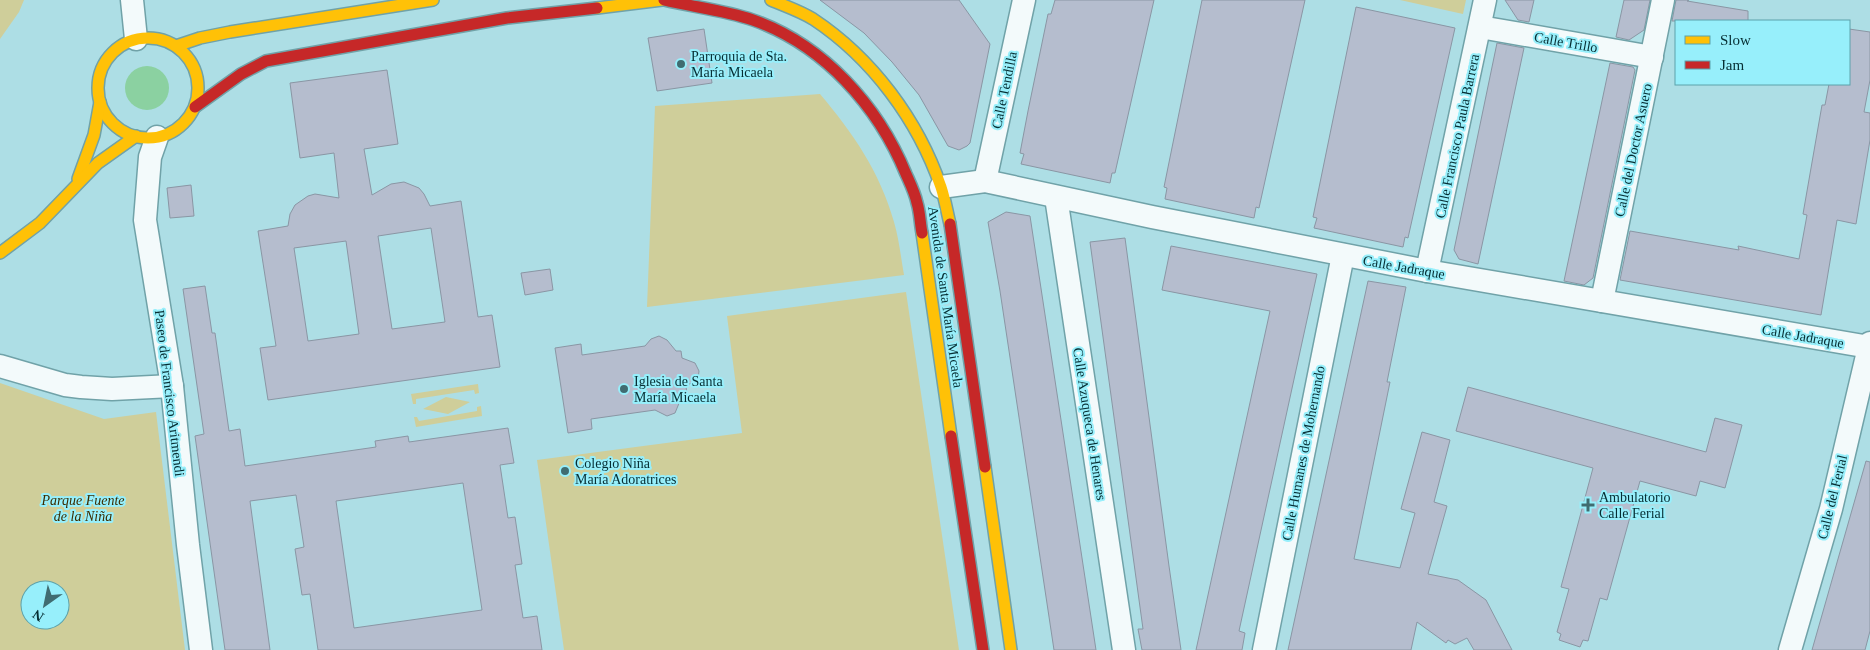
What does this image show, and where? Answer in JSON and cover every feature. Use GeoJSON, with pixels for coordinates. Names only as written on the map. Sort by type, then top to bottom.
{"type":"FeatureCollection","features":[{"type":"Feature","properties":{"kind":"street"},"geometry":{"type":"LineString","coordinates":[[132,0],[136,39]]}},
{"type":"Feature","properties":{"kind":"street"},"geometry":{"type":"LineString","coordinates":[[176,46],[200,38],[230,32],[434,0]]}},
{"type":"Feature","properties":{"kind":"street","name":"Avenida de Santa María Micaela"},"geometry":{"type":"LineString","coordinates":[[194,107],[241,74],[266,61],[507,18],[663,0],[752,20],[800,42],[834,69],[870,108],[895,149],[917,202],[984,650]]}},
{"type":"Feature","properties":{"kind":"street","name":"Avenida de Santa María Micaela"},"geometry":{"type":"LineString","coordinates":[[771,0],[812,19],[859,56],[889,90],[919,136],[941,187],[952,235],[1011,650]]}},
{"type":"Feature","properties":{"kind":"street","name":"Calle Tendilla"},"geometry":{"type":"LineString","coordinates":[[985,181],[1024,0]]}},
{"type":"Feature","properties":{"kind":"street","name":"Calle Francisco Paula Barrera"},"geometry":{"type":"LineString","coordinates":[[1427,271],[1485,0]]}},
{"type":"Feature","properties":{"kind":"street","name":"Calle del Doctor Asuero"},"geometry":{"type":"LineString","coordinates":[[1602,301],[1663,0]]}},
{"type":"Feature","properties":{"kind":"street","name":"Calle Trillo"},"geometry":{"type":"LineString","coordinates":[[1480,27],[1652,57]]}},
{"type":"Feature","properties":{"kind":"street"},"geometry":{"type":"LineString","coordinates":[[0,253],[40,223],[77,183],[115,150],[179,127],[188,118],[198,94],[198,80],[194,67],[176,46],[164,40],[136,39],[120,47],[106,59],[98,82],[100,102],[94,135],[77,183]]}},
{"type":"Feature","properties":{"kind":"street"},"geometry":{"type":"LineString","coordinates":[[100,102],[107,118],[114,126],[124,132],[147,137]]}},
{"type":"Feature","properties":{"kind":"street","name":"Paseo de Francisco Aritmendi"},"geometry":{"type":"LineString","coordinates":[[147,137],[150,157],[145,220],[172,386],[201,650]]}},
{"type":"Feature","properties":{"kind":"street","name":"Calle Jadraque"},"geometry":{"type":"LineString","coordinates":[[941,187],[985,181],[1056,198],[1427,271],[1870,345]]}},
{"type":"Feature","properties":{"kind":"street","name":"Calle Azuqueca de Henares"},"geometry":{"type":"LineString","coordinates":[[1056,198],[1124,650]]}},
{"type":"Feature","properties":{"kind":"street","name":"Calle Humanes de Mohernando"},"geometry":{"type":"LineString","coordinates":[[1264,650],[1342,255]]}},
{"type":"Feature","properties":{"kind":"street","name":"Calle del Ferial"},"geometry":{"type":"LineString","coordinates":[[1790,650],[1830,509],[1870,345]]}},
{"type":"Feature","properties":{"kind":"street"},"geometry":{"type":"LineString","coordinates":[[0,366],[66,385],[81,387],[112,389],[172,386]]}},
{"type":"Feature","properties":{"kind":"green space"},"geometry":{"type":"Polygon","coordinates":[[[0,0],[24,0],[19,12],[0,39],[0,0]]]}},
{"type":"Feature","properties":{"kind":"green space"},"geometry":{"type":"Polygon","coordinates":[[[1400,0],[1466,0],[1463,14],[1400,0]]]}},
{"type":"Feature","properties":{"kind":"green space"},"geometry":{"type":"Polygon","coordinates":[[[820,94],[854,138],[881,186],[896,228],[904,275],[647,307],[655,106],[820,94]]]}},
{"type":"Feature","properties":{"kind":"green space"},"geometry":{"type":"Polygon","coordinates":[[[906,292],[959,650],[564,650],[537,460],[742,433],[727,316],[906,292]]]}},
{"type":"Feature","properties":{"kind":"green space","name":"Parque Fuente de la Niña"},"geometry":{"type":"Polygon","coordinates":[[[0,383],[104,419],[156,412],[185,650],[0,650],[0,383]]]}},
{"type":"Feature","properties":{"kind":"green space"},"geometry":{"type":"Polygon","coordinates":[[[478,384],[479,393],[475,394],[474,390],[416,399],[416,404],[413,404],[411,394],[478,384]]]}},
{"type":"Feature","properties":{"kind":"green space"},"geometry":{"type":"Polygon","coordinates":[[[446,397],[470,402],[448,414],[423,409],[446,397]]]}},
{"type":"Feature","properties":{"kind":"green space"},"geometry":{"type":"Polygon","coordinates":[[[481,406],[482,416],[416,427],[414,417],[417,417],[419,421],[477,411],[477,407],[481,406]]]}},
{"type":"Feature","properties":{"kind":"shaded area"},"geometry":{"type":"Polygon","coordinates":[[[143,66],[151,66],[163,72],[169,88],[163,104],[151,110],[143,110],[131,104],[125,92],[125,84],[131,72],[143,66]]]}},
{"type":"Feature","properties":{"kind":"building"},"geometry":{"type":"Polygon","coordinates":[[[820,0],[959,0],[990,44],[970,143],[959,150],[948,146],[919,95],[892,62],[864,33],[820,0]]]}},
{"type":"Feature","properties":{"kind":"building"},"geometry":{"type":"Polygon","coordinates":[[[1055,0],[1154,0],[1115,173],[1112,173],[1110,183],[1021,164],[1024,154],[1020,153],[1048,14],[1051,14],[1055,0]]]}},
{"type":"Feature","properties":{"kind":"building"},"geometry":{"type":"Polygon","coordinates":[[[1202,0],[1305,0],[1259,208],[1256,207],[1254,218],[1165,199],[1167,188],[1164,187],[1202,0]]]}},
{"type":"Feature","properties":{"kind":"building"},"geometry":{"type":"Polygon","coordinates":[[[1505,0],[1534,0],[1529,22],[1518,20],[1505,0]]]}},
{"type":"Feature","properties":{"kind":"building"},"geometry":{"type":"Polygon","coordinates":[[[1624,0],[1650,0],[1644,30],[1629,40],[1616,37],[1624,0]]]}},
{"type":"Feature","properties":{"kind":"building"},"geometry":{"type":"Polygon","coordinates":[[[1676,0],[1689,0],[1687,1],[1748,11],[1748,20],[1672,21],[1676,0]]]}},
{"type":"Feature","properties":{"kind":"building"},"geometry":{"type":"Polygon","coordinates":[[[1356,7],[1455,28],[1408,238],[1405,237],[1403,247],[1314,228],[1317,218],[1313,217],[1356,7]]]}},
{"type":"Feature","properties":{"kind":"building","name":"Parroquia de Sta. María Micaela"},"geometry":{"type":"Polygon","coordinates":[[[704,29],[712,83],[657,91],[648,38],[704,29]]]}},
{"type":"Feature","properties":{"kind":"building"},"geometry":{"type":"Polygon","coordinates":[[[1850,29],[1870,32],[1870,80],[1864,112],[1870,113],[1870,140],[1856,224],[1837,220],[1821,315],[1620,280],[1630,231],[1739,250],[1738,246],[1799,259],[1807,215],[1803,214],[1822,105],[1825,105],[1829,85],[1850,85],[1850,29]]]}},
{"type":"Feature","properties":{"kind":"building"},"geometry":{"type":"Polygon","coordinates":[[[1497,43],[1524,48],[1478,264],[1459,259],[1454,250],[1497,43]]]}},
{"type":"Feature","properties":{"kind":"building"},"geometry":{"type":"Polygon","coordinates":[[[1610,63],[1633,67],[1635,70],[1593,278],[1584,285],[1564,281],[1610,63]]]}},
{"type":"Feature","properties":{"kind":"building"},"geometry":{"type":"Polygon","coordinates":[[[387,70],[398,144],[364,149],[372,195],[391,184],[404,182],[419,188],[430,206],[461,201],[478,317],[492,315],[500,367],[268,400],[260,348],[276,346],[258,231],[288,226],[290,214],[295,205],[308,196],[315,194],[339,198],[334,153],[300,158],[290,83],[387,70]],[[431,228],[378,236],[392,329],[445,322],[431,228]],[[346,241],[294,248],[308,341],[359,334],[346,241]]]}},
{"type":"Feature","properties":{"kind":"building"},"geometry":{"type":"Polygon","coordinates":[[[191,185],[194,216],[170,218],[167,188],[191,185]]]}},
{"type":"Feature","properties":{"kind":"building"},"geometry":{"type":"Polygon","coordinates":[[[1006,212],[1030,216],[1096,650],[1054,650],[988,222],[1006,212]]]}},
{"type":"Feature","properties":{"kind":"building"},"geometry":{"type":"Polygon","coordinates":[[[1125,238],[1181,650],[1142,650],[1138,629],[1143,629],[1090,242],[1125,238]]]}},
{"type":"Feature","properties":{"kind":"building"},"geometry":{"type":"Polygon","coordinates":[[[1171,246],[1317,274],[1239,631],[1245,633],[1242,650],[1196,650],[1270,311],[1162,290],[1171,246]]]}},
{"type":"Feature","properties":{"kind":"building"},"geometry":{"type":"Polygon","coordinates":[[[550,269],[553,290],[525,295],[521,273],[550,269]]]}},
{"type":"Feature","properties":{"kind":"building"},"geometry":{"type":"Polygon","coordinates":[[[1368,281],[1406,287],[1387,382],[1390,382],[1354,559],[1400,568],[1415,513],[1401,509],[1422,432],[1450,440],[1434,502],[1447,506],[1428,574],[1458,580],[1486,600],[1512,650],[1474,650],[1467,638],[1455,644],[1448,640],[1446,643],[1417,622],[1411,650],[1288,650],[1368,281]]]}},
{"type":"Feature","properties":{"kind":"building"},"geometry":{"type":"Polygon","coordinates":[[[205,286],[212,333],[215,333],[229,431],[240,429],[245,466],[376,447],[375,441],[408,436],[409,442],[508,428],[514,463],[500,465],[508,518],[515,517],[522,564],[515,565],[523,618],[537,616],[542,650],[318,650],[310,594],[302,595],[295,549],[304,547],[296,495],[250,501],[270,650],[225,650],[195,436],[204,434],[183,289],[205,286]],[[463,483],[336,501],[354,628],[482,610],[463,483]]]}},
{"type":"Feature","properties":{"kind":"building","name":"Iglesia de Santa María Micaela"},"geometry":{"type":"Polygon","coordinates":[[[659,336],[667,340],[676,351],[681,351],[682,358],[695,363],[699,371],[698,379],[686,386],[687,395],[682,396],[675,413],[667,416],[655,410],[591,419],[592,429],[568,433],[555,348],[581,344],[582,355],[645,346],[651,339],[659,336]]]}},
{"type":"Feature","properties":{"kind":"building"},"geometry":{"type":"Polygon","coordinates":[[[1468,387],[1706,452],[1715,418],[1742,425],[1725,488],[1700,481],[1696,496],[1640,481],[1607,600],[1600,598],[1588,641],[1583,640],[1580,647],[1559,640],[1561,634],[1557,632],[1569,589],[1561,587],[1593,468],[1456,431],[1468,387]]]}},
{"type":"Feature","properties":{"kind":"building"},"geometry":{"type":"Polygon","coordinates":[[[1866,461],[1870,462],[1870,631],[1865,650],[1812,650],[1866,461]]]}},
{"type":"Feature","properties":{"kind":"traffic: slow"},"geometry":{"type":"LineString","coordinates":[[176,46],[200,38],[230,32],[433,0]]}},
{"type":"Feature","properties":{"kind":"traffic: slow"},"geometry":{"type":"LineString","coordinates":[[597,8],[662,0]]}},
{"type":"Feature","properties":{"kind":"traffic: slow"},"geometry":{"type":"LineString","coordinates":[[771,0],[808,16],[834,35],[855,52],[890,92],[920,138],[931,162],[942,192],[950,224]]}},
{"type":"Feature","properties":{"kind":"traffic: slow"},"geometry":{"type":"LineString","coordinates":[[148,38],[158,39],[176,46],[190,60],[197,78],[198,88],[197,98],[190,116],[176,130],[158,137],[148,138],[138,137],[120,130],[106,116],[99,98],[98,88],[99,78],[106,60],[120,46],[138,39],[148,38]]}},
{"type":"Feature","properties":{"kind":"traffic: slow"},"geometry":{"type":"LineString","coordinates":[[78,179],[94,135],[100,102]]}},
{"type":"Feature","properties":{"kind":"traffic: slow"},"geometry":{"type":"LineString","coordinates":[[0,253],[40,223],[98,163],[136,136]]}},
{"type":"Feature","properties":{"kind":"traffic: slow"},"geometry":{"type":"LineString","coordinates":[[922,233],[951,436]]}},
{"type":"Feature","properties":{"kind":"traffic: slow"},"geometry":{"type":"LineString","coordinates":[[985,467],[1011,650]]}},
{"type":"Feature","properties":{"kind":"traffic: jam"},"geometry":{"type":"LineString","coordinates":[[664,0],[720,11],[753,20],[779,31],[803,45],[825,62],[846,81],[864,102],[894,149],[911,184],[919,210],[922,233]]}},
{"type":"Feature","properties":{"kind":"traffic: jam"},"geometry":{"type":"LineString","coordinates":[[195,107],[241,74],[266,61],[507,18],[597,8]]}},
{"type":"Feature","properties":{"kind":"traffic: jam"},"geometry":{"type":"LineString","coordinates":[[950,224],[985,467]]}},
{"type":"Feature","properties":{"kind":"traffic: jam"},"geometry":{"type":"LineString","coordinates":[[951,436],[983,650]]}},
{"type":"Feature","properties":{"kind":"place","name":"Parroquia de Sta. María Micaela"},"geometry":{"type":"Point","coordinates":[681,64]}},
{"type":"Feature","properties":{"kind":"place","name":"Iglesia de Santa María Micaela"},"geometry":{"type":"Point","coordinates":[624,389]}},
{"type":"Feature","properties":{"kind":"place","name":"Colegio Niña María Adoratrices"},"geometry":{"type":"Point","coordinates":[565,471]}},
{"type":"Feature","properties":{"kind":"place","name":"Ambulatorio Calle Ferial"},"geometry":{"type":"Point","coordinates":[1588,505]}}]}
